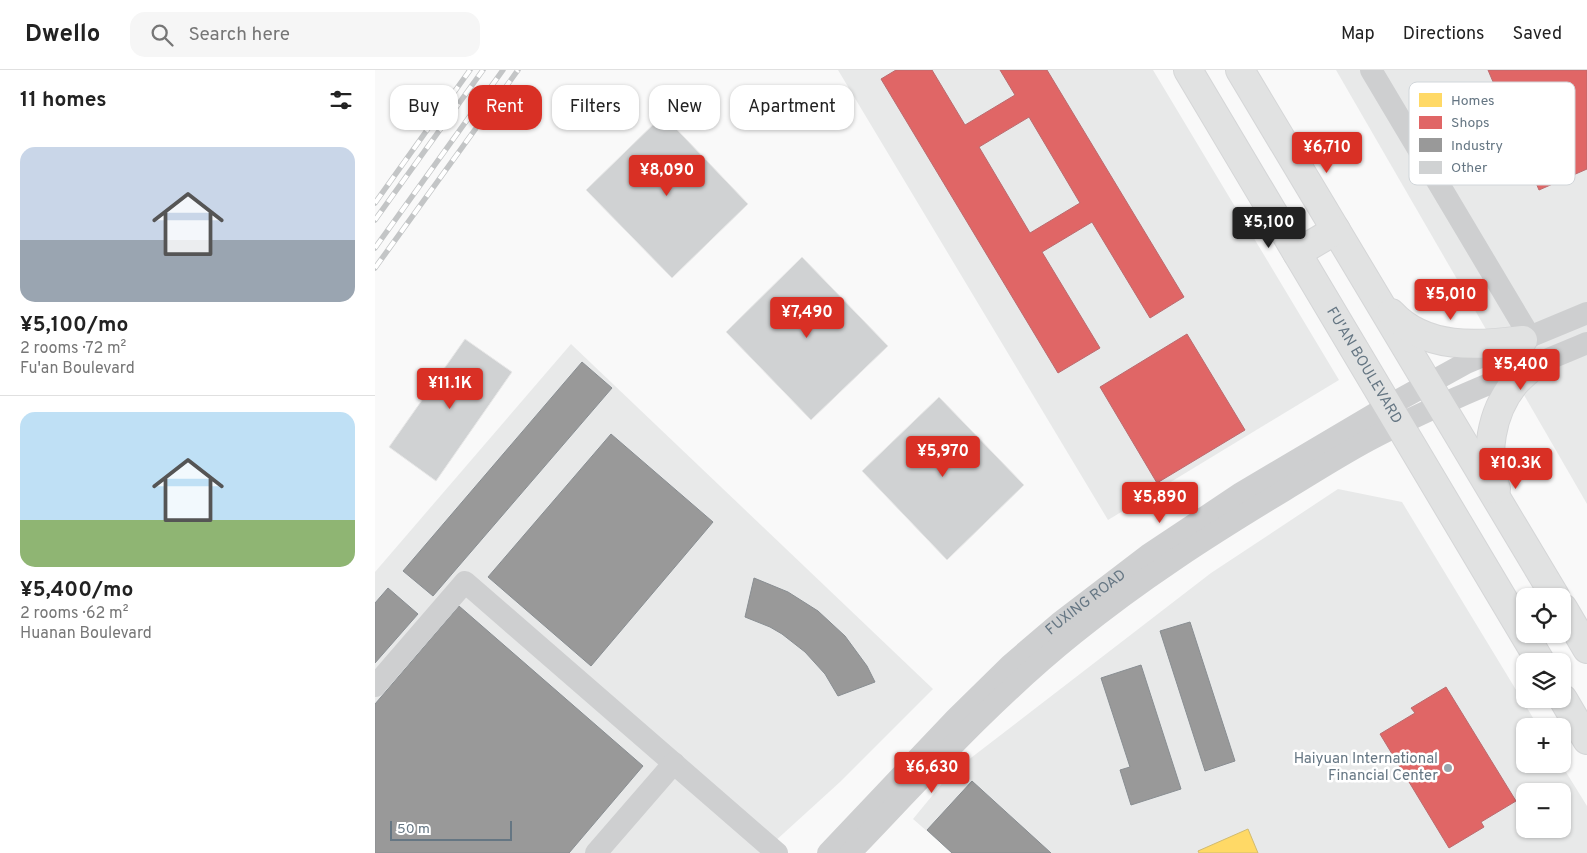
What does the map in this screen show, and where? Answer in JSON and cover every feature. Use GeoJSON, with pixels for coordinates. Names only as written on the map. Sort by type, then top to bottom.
{"type":"FeatureCollection","features":[{"type":"Feature","properties":{"kind":"main road","name":"FU'AN BOULEVARD"},"geometry":{"type":"LineString","coordinates":[[1188,70],[1393,415],[1516,615]]}},
{"type":"Feature","properties":{"kind":"main road"},"geometry":{"type":"LineString","coordinates":[[1240,70],[1550,588]]}},
{"type":"Feature","properties":{"kind":"main road"},"geometry":{"type":"LineString","coordinates":[[1297,253],[1336,230]]}},
{"type":"Feature","properties":{"kind":"main road"},"geometry":{"type":"LineString","coordinates":[[1377,300],[1408,328],[1447,342],[1470,345],[1527,338]]}},
{"type":"Feature","properties":{"kind":"main road"},"geometry":{"type":"LineString","coordinates":[[1503,509],[1494,485],[1490,464],[1490,443],[1495,421],[1504,401],[1514,384],[1534,365]]}},
{"type":"Feature","properties":{"kind":"main road"},"geometry":{"type":"LineString","coordinates":[[1571,622],[1587,649]]}},
{"type":"Feature","properties":{"kind":"main road"},"geometry":{"type":"LineString","coordinates":[[1568,708],[1587,740]]}},
{"type":"Feature","properties":{"kind":"street"},"geometry":{"type":"LineString","coordinates":[[1371,70],[1409,135]]}},
{"type":"Feature","properties":{"kind":"street"},"geometry":{"type":"LineString","coordinates":[[1438,185],[1527,338]]}},
{"type":"Feature","properties":{"kind":"street"},"geometry":{"type":"LineString","coordinates":[[1435,395],[1466,364],[1587,313]]}},
{"type":"Feature","properties":{"kind":"street"},"geometry":{"type":"LineString","coordinates":[[1393,415],[1435,395],[1534,365],[1587,343]]}},
{"type":"Feature","properties":{"kind":"street","name":"FUXING ROAD"},"geometry":{"type":"LineString","coordinates":[[828,853],[1010,664],[1059,623],[1148,555],[1241,493],[1393,415]]}},
{"type":"Feature","properties":{"kind":"street","name":"FUXING ROAD"},"geometry":{"type":"LineString","coordinates":[[850,853],[988,710],[1073,634],[1151,576],[1359,445],[1393,415]]}},
{"type":"Feature","properties":{"kind":"street"},"geometry":{"type":"LineString","coordinates":[[375,686],[465,582],[777,853]]}},
{"type":"Feature","properties":{"kind":"street"},"geometry":{"type":"LineString","coordinates":[[596,853],[674,763]]}},
{"type":"Feature","properties":{"kind":"shaded area"},"geometry":{"type":"Polygon","coordinates":[[[838,70],[1153,70],[1339,380],[1108,520],[854,97],[854,85],[847,85],[838,70]]]}},
{"type":"Feature","properties":{"kind":"shaded area"},"geometry":{"type":"Polygon","coordinates":[[[1336,70],[1587,70],[1587,504],[1336,70]]]}},
{"type":"Feature","properties":{"kind":"shaded area"},"geometry":{"type":"Polygon","coordinates":[[[571,344],[933,689],[840,782],[762,853],[375,853],[375,572],[571,344]]]}},
{"type":"Feature","properties":{"kind":"shaded area"},"geometry":{"type":"Polygon","coordinates":[[[1338,489],[1402,502],[1516,690],[1516,708],[1527,708],[1533,718],[1516,718],[1516,773],[1567,773],[1587,806],[1587,853],[952,853],[913,819],[950,774],[1211,573],[1338,489]]]}},
{"type":"Feature","properties":{"kind":"building: Homes"},"geometry":{"type":"Polygon","coordinates":[[[1248,829],[1258,853],[1199,853],[1198,851],[1248,829]]]}},
{"type":"Feature","properties":{"kind":"building: Shops"},"geometry":{"type":"Polygon","coordinates":[[[896,70],[932,70],[965,125],[1015,95],[1000,70],[1047,70],[1184,297],[1150,318],[1092,222],[1042,252],[1100,348],[1058,373],[881,79],[896,70]],[[1029,117],[979,147],[1030,233],[1080,203],[1029,117]]]}},
{"type":"Feature","properties":{"kind":"building: Shops"},"geometry":{"type":"Polygon","coordinates":[[[1488,70],[1587,70],[1587,169],[1575,174],[1575,82],[1493,82],[1488,70]]]}},
{"type":"Feature","properties":{"kind":"building: Shops"},"geometry":{"type":"Polygon","coordinates":[[[1537,185],[1550,185],[1539,190],[1537,185]]]}},
{"type":"Feature","properties":{"kind":"building: Shops"},"geometry":{"type":"Polygon","coordinates":[[[1187,334],[1245,430],[1157,483],[1100,387],[1187,334]]]}},
{"type":"Feature","properties":{"kind":"building: Shops","name":"Haiyuan International Financial Center"},"geometry":{"type":"Polygon","coordinates":[[[1446,687],[1516,801],[1481,822],[1484,827],[1449,848],[1380,734],[1415,713],[1411,708],[1446,687]]]}},
{"type":"Feature","properties":{"kind":"building: Industry"},"geometry":{"type":"Polygon","coordinates":[[[582,362],[612,388],[433,596],[403,571],[582,362]]]}},
{"type":"Feature","properties":{"kind":"building: Industry"},"geometry":{"type":"Polygon","coordinates":[[[611,434],[713,522],[591,666],[488,577],[611,434]]]}},
{"type":"Feature","properties":{"kind":"building: Industry"},"geometry":{"type":"Polygon","coordinates":[[[754,578],[788,592],[818,611],[845,636],[867,666],[875,682],[838,696],[825,674],[805,652],[770,627],[745,617],[754,578]]]}},
{"type":"Feature","properties":{"kind":"building: Industry"},"geometry":{"type":"Polygon","coordinates":[[[388,588],[418,614],[375,663],[375,603],[388,588]]]}},
{"type":"Feature","properties":{"kind":"building: Industry"},"geometry":{"type":"Polygon","coordinates":[[[459,606],[643,766],[569,853],[375,853],[375,704],[459,606]]]}},
{"type":"Feature","properties":{"kind":"building: Industry"},"geometry":{"type":"Polygon","coordinates":[[[1190,622],[1235,761],[1205,771],[1160,631],[1190,622]]]}},
{"type":"Feature","properties":{"kind":"building: Industry"},"geometry":{"type":"Polygon","coordinates":[[[1141,665],[1181,789],[1131,805],[1120,770],[1130,767],[1101,678],[1141,665]]]}},
{"type":"Feature","properties":{"kind":"building: Industry"},"geometry":{"type":"Polygon","coordinates":[[[972,781],[1051,853],[952,853],[927,830],[972,781]]]}},
{"type":"Feature","properties":{"kind":"building: Other"},"geometry":{"type":"Polygon","coordinates":[[[649,129],[677,130],[748,204],[672,278],[586,190],[649,129]]]}},
{"type":"Feature","properties":{"kind":"building: Other"},"geometry":{"type":"Polygon","coordinates":[[[802,257],[888,346],[811,420],[726,332],[802,257]]]}},
{"type":"Feature","properties":{"kind":"building: Other"},"geometry":{"type":"Polygon","coordinates":[[[465,339],[512,372],[436,481],[389,447],[465,339]]]}},
{"type":"Feature","properties":{"kind":"building: Other"},"geometry":{"type":"Polygon","coordinates":[[[939,397],[1024,485],[947,560],[862,471],[939,397]]]}},
{"type":"Feature","properties":{"kind":"railway"},"geometry":{"type":"LineString","coordinates":[[375,203],[470,70]]}},
{"type":"Feature","properties":{"kind":"railway"},"geometry":{"type":"LineString","coordinates":[[375,220],[483,70]]}},
{"type":"Feature","properties":{"kind":"railway"},"geometry":{"type":"LineString","coordinates":[[375,248],[503,70]]}},
{"type":"Feature","properties":{"kind":"railway"},"geometry":{"type":"LineString","coordinates":[[375,268],[518,70]]}},
{"type":"Feature","properties":{"kind":"place","name":"Haiyuan International Financial Center"},"geometry":{"type":"Point","coordinates":[1448,768]}}]}
